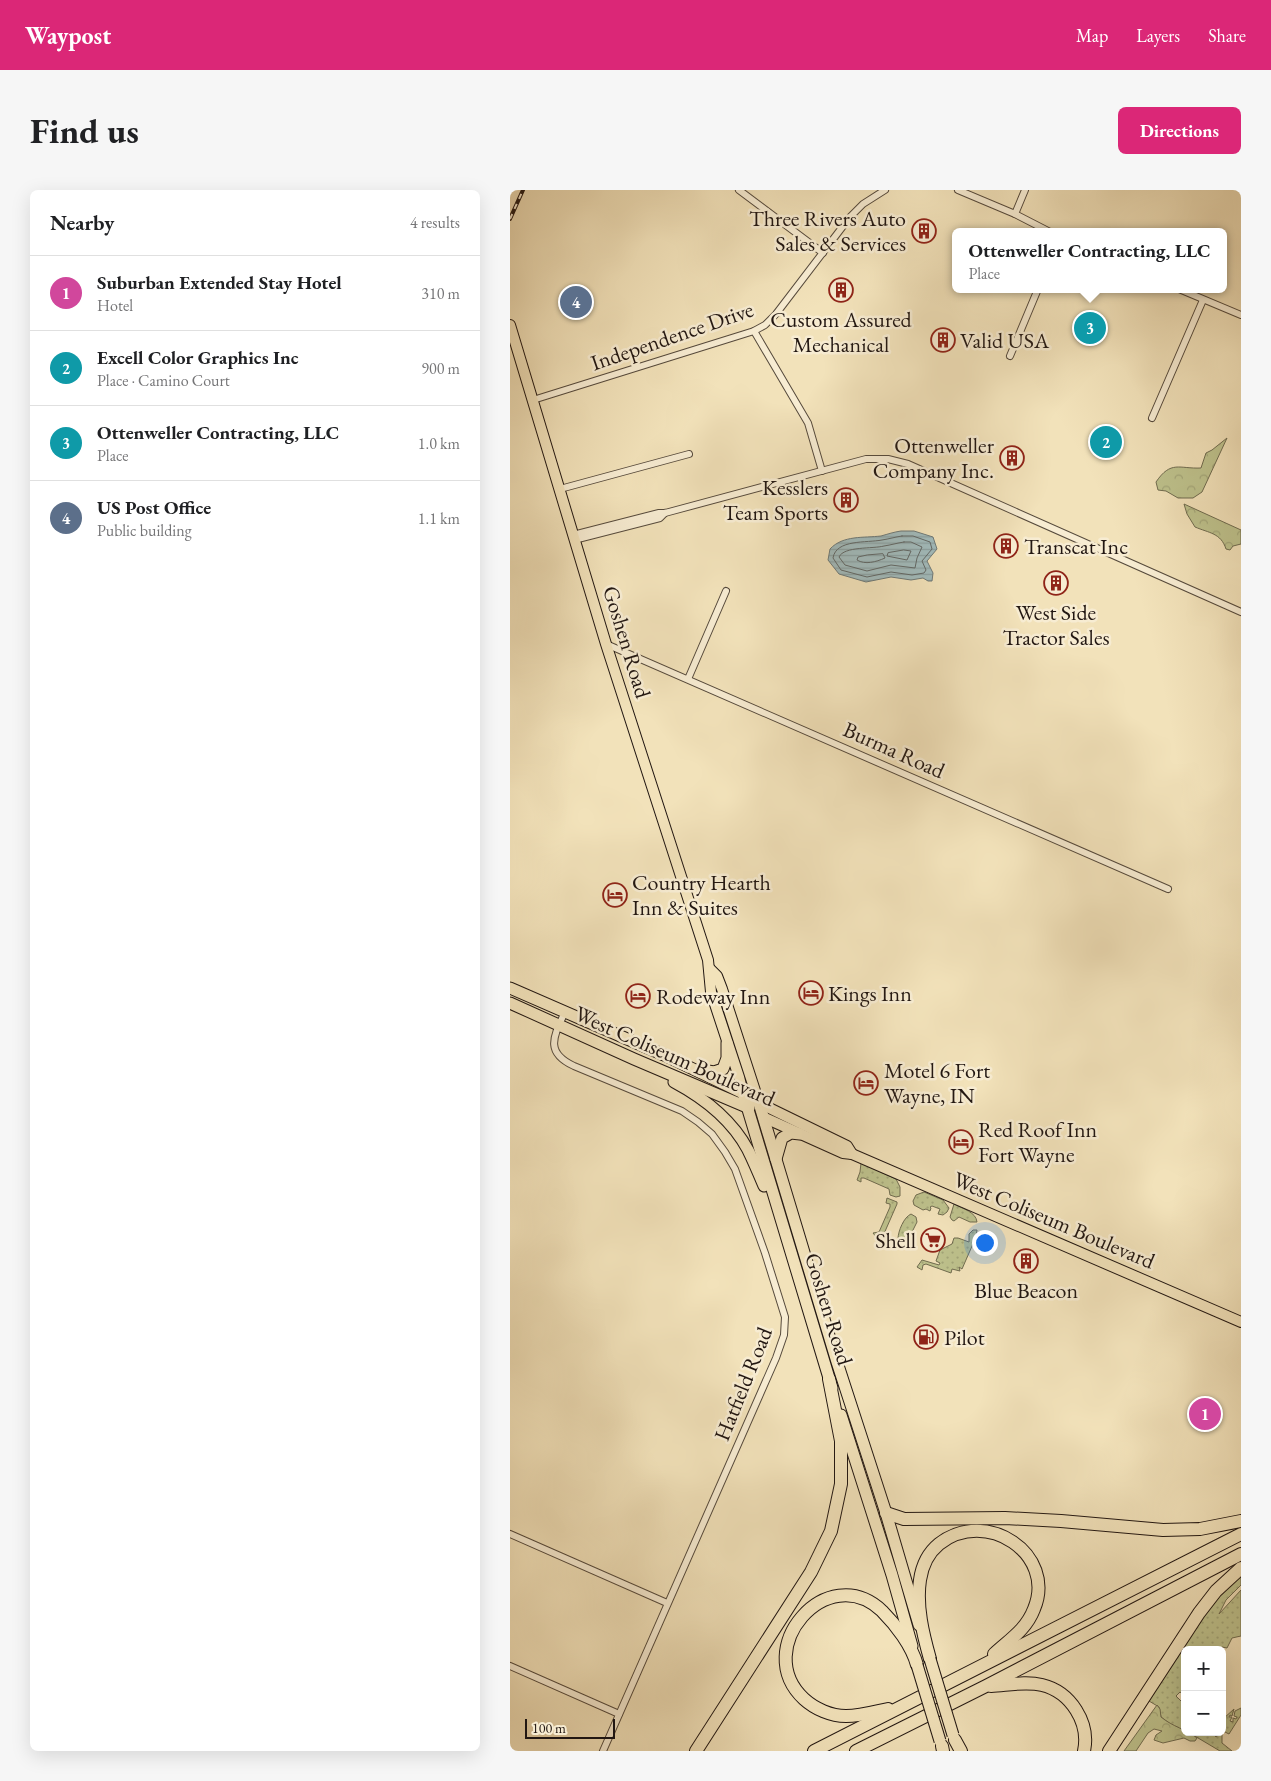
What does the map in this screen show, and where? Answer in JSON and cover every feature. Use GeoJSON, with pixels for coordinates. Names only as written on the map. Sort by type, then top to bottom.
{"type":"FeatureCollection","features":[{"type":"Feature","properties":{"kind":"highway","name":"West Coliseum Boulevard"},"geometry":{"type":"LineString","coordinates":[[510,988],[688,1067],[743,1093],[759,1103]]}},
{"type":"Feature","properties":{"kind":"highway","name":"West Coliseum Boulevard"},"geometry":{"type":"LineString","coordinates":[[510,1003],[558,1026],[746,1106],[763,1117]]}},
{"type":"Feature","properties":{"kind":"highway"},"geometry":{"type":"LineString","coordinates":[[688,1067],[714,1072],[723,1069],[727,1058],[727,1043]]}},
{"type":"Feature","properties":{"kind":"highway"},"geometry":{"type":"LineString","coordinates":[[634,1059],[686,1089],[727,1120],[748,1149],[785,1232]]}},
{"type":"Feature","properties":{"kind":"highway","name":"Goshen Road"},"geometry":{"type":"LineString","coordinates":[[743,1093],[829,1379],[892,1575],[942,1747]]}},
{"type":"Feature","properties":{"kind":"highway"},"geometry":{"type":"LineString","coordinates":[[759,1103],[837,1362],[886,1513],[913,1610],[957,1744]]}},
{"type":"Feature","properties":{"kind":"highway"},"geometry":{"type":"LineString","coordinates":[[776,1160],[782,1138],[790,1133],[800,1134]]}},
{"type":"Feature","properties":{"kind":"highway"},"geometry":{"type":"LineString","coordinates":[[696,1751],[811,1572],[831,1531],[841,1484],[841,1441],[829,1379]]}},
{"type":"Feature","properties":{"kind":"highway"},"geometry":{"type":"LineString","coordinates":[[886,1513],[904,1519],[1005,1518],[1163,1530],[1200,1529],[1241,1521]]}},
{"type":"Feature","properties":{"kind":"highway"},"geometry":{"type":"LineString","coordinates":[[929,1656],[919,1608],[920,1579],[925,1561],[933,1549],[960,1532],[976,1529],[991,1531],[1007,1537],[1021,1548],[1031,1561],[1037,1578],[1037,1596],[1034,1609],[1026,1624],[1016,1636],[979,1668]]}},
{"type":"Feature","properties":{"kind":"highway"},"geometry":{"type":"LineString","coordinates":[[814,1751],[1241,1534]]}},
{"type":"Feature","properties":{"kind":"highway"},"geometry":{"type":"LineString","coordinates":[[856,1751],[1241,1554]]}},
{"type":"Feature","properties":{"kind":"highway"},"geometry":{"type":"LineString","coordinates":[[1109,1751],[1199,1613],[1216,1591],[1241,1568]]}},
{"type":"Feature","properties":{"kind":"highway"},"geometry":{"type":"LineString","coordinates":[[900,1707],[845,1716],[827,1712],[811,1705],[796,1692],[788,1674],[786,1657],[789,1635],[799,1617],[814,1605],[830,1597],[856,1597],[872,1602],[887,1617],[905,1640],[916,1662]]}},
{"type":"Feature","properties":{"kind":"highway"},"geometry":{"type":"LineString","coordinates":[[986,1686],[1024,1683],[1042,1685],[1055,1690],[1069,1701],[1078,1712],[1084,1727],[1086,1743],[1084,1751]]}},
{"type":"Feature","properties":{"kind":"highway"},"geometry":{"type":"LineString","coordinates":[[870,1751],[893,1732]]}},
{"type":"Feature","properties":{"kind":"main road","name":"Goshen Road"},"geometry":{"type":"LineString","coordinates":[[510,326],[606,644],[710,969],[717,976],[722,989],[759,1103]]}},
{"type":"Feature","properties":{"kind":"main road","name":"Goshen Road"},"geometry":{"type":"LineString","coordinates":[[710,969],[708,977],[711,992],[743,1093]]}},
{"type":"Feature","properties":{"kind":"main road","name":"West Coliseum Boulevard"},"geometry":{"type":"LineString","coordinates":[[759,1103],[847,1146],[852,1154]]}},
{"type":"Feature","properties":{"kind":"main road","name":"West Coliseum Boulevard"},"geometry":{"type":"LineString","coordinates":[[763,1117],[843,1153],[852,1154],[1241,1322]]}},
{"type":"Feature","properties":{"kind":"street"},"geometry":{"type":"LineString","coordinates":[[739,190],[823,253]]}},
{"type":"Feature","properties":{"kind":"street","name":"Independence Drive"},"geometry":{"type":"LineString","coordinates":[[533,400],[754,331],[765,325],[776,314],[862,204],[885,190]]}},
{"type":"Feature","properties":{"kind":"street"},"geometry":{"type":"LineString","coordinates":[[958,190],[1015,214],[1042,228]]}},
{"type":"Feature","properties":{"kind":"street"},"geometry":{"type":"LineString","coordinates":[[1015,214],[1025,190]]}},
{"type":"Feature","properties":{"kind":"street"},"geometry":{"type":"LineString","coordinates":[[1010,356],[1036,293]]}},
{"type":"Feature","properties":{"kind":"street"},"geometry":{"type":"LineString","coordinates":[[1188,293],[1241,315]]}},
{"type":"Feature","properties":{"kind":"street"},"geometry":{"type":"LineString","coordinates":[[1152,418],[1203,300]]}},
{"type":"Feature","properties":{"kind":"street"},"geometry":{"type":"LineString","coordinates":[[754,331],[808,422],[822,471]]}},
{"type":"Feature","properties":{"kind":"street"},"geometry":{"type":"LineString","coordinates":[[560,489],[689,454]]}},
{"type":"Feature","properties":{"kind":"street"},"geometry":{"type":"LineString","coordinates":[[574,537],[866,459],[888,459],[908,464],[1241,612]]}},
{"type":"Feature","properties":{"kind":"street"},"geometry":{"type":"LineString","coordinates":[[688,679],[726,591]]}},
{"type":"Feature","properties":{"kind":"street","name":"Burma Road"},"geometry":{"type":"LineString","coordinates":[[606,644],[1168,889]]}},
{"type":"Feature","properties":{"kind":"street"},"geometry":{"type":"LineString","coordinates":[[558,1026],[565,1012]]}},
{"type":"Feature","properties":{"kind":"street","name":"Hatfield Road"},"geometry":{"type":"LineString","coordinates":[[558,1026],[553,1046],[557,1054],[564,1060],[682,1111],[698,1122],[717,1140],[735,1169],[785,1317],[784,1335],[776,1358],[603,1751]]}},
{"type":"Feature","properties":{"kind":"street"},"geometry":{"type":"LineString","coordinates":[[510,1534],[667,1603]]}},
{"type":"Feature","properties":{"kind":"street"},"geometry":{"type":"LineString","coordinates":[[510,1666],[619,1714]]}},
{"type":"Feature","properties":{"kind":"green space"},"geometry":{"type":"Polygon","coordinates":[[[1227,438],[1202,492],[1193,498],[1178,498],[1166,491],[1158,490],[1156,482],[1166,471],[1176,467],[1201,468],[1206,453],[1227,438]]]}},
{"type":"Feature","properties":{"kind":"green space"},"geometry":{"type":"Polygon","coordinates":[[[1184,504],[1241,530],[1241,544],[1233,546],[1230,550],[1226,549],[1218,537],[1195,527],[1187,514],[1184,504]]]}},
{"type":"Feature","properties":{"kind":"green space"},"geometry":{"type":"Polygon","coordinates":[[[861,1163],[896,1179],[900,1187],[900,1196],[890,1195],[889,1189],[864,1178],[861,1178],[861,1182],[857,1180],[861,1163]]]}},
{"type":"Feature","properties":{"kind":"green space"},"geometry":{"type":"Polygon","coordinates":[[[924,1192],[943,1200],[949,1208],[947,1212],[943,1215],[938,1214],[940,1209],[932,1206],[930,1211],[923,1210],[914,1205],[913,1201],[916,1195],[924,1192]]]}},
{"type":"Feature","properties":{"kind":"green space"},"geometry":{"type":"Polygon","coordinates":[[[887,1198],[897,1202],[897,1204],[883,1236],[877,1238],[873,1233],[879,1232],[890,1207],[890,1204],[886,1203],[887,1198]]]}},
{"type":"Feature","properties":{"kind":"green space"},"geometry":{"type":"Polygon","coordinates":[[[954,1204],[972,1213],[977,1222],[970,1222],[959,1217],[954,1221],[952,1220],[950,1217],[954,1204]]]}},
{"type":"Feature","properties":{"kind":"green space"},"geometry":{"type":"Polygon","coordinates":[[[911,1214],[916,1217],[917,1222],[908,1240],[902,1242],[898,1239],[899,1232],[904,1221],[911,1214]]]}},
{"type":"Feature","properties":{"kind":"green space"},"geometry":{"type":"Polygon","coordinates":[[[973,1230],[977,1230],[976,1237],[962,1269],[959,1267],[960,1271],[952,1269],[951,1273],[926,1264],[923,1265],[922,1270],[917,1267],[922,1260],[939,1265],[940,1263],[936,1261],[940,1250],[952,1244],[954,1238],[969,1242],[969,1234],[973,1230]]]}},
{"type":"Feature","properties":{"kind":"green space"},"geometry":{"type":"Polygon","coordinates":[[[1241,1574],[1241,1585],[1226,1600],[1219,1614],[1241,1590],[1241,1636],[1232,1638],[1227,1648],[1226,1646],[1184,1646],[1202,1618],[1218,1597],[1241,1574]]]}},
{"type":"Feature","properties":{"kind":"green space"},"geometry":{"type":"Polygon","coordinates":[[[1181,1651],[1181,1693],[1176,1696],[1181,1701],[1181,1729],[1161,1717],[1159,1707],[1149,1701],[1181,1651]]]}},
{"type":"Feature","properties":{"kind":"green space"},"geometry":{"type":"Polygon","coordinates":[[[1157,1705],[1160,1709],[1161,1717],[1181,1729],[1181,1736],[1194,1736],[1197,1738],[1195,1741],[1184,1738],[1163,1743],[1154,1740],[1156,1735],[1162,1731],[1154,1729],[1148,1733],[1136,1751],[1124,1751],[1157,1705]]]}},
{"type":"Feature","properties":{"kind":"green space"},"geometry":{"type":"Polygon","coordinates":[[[1241,1708],[1241,1715],[1229,1734],[1226,1732],[1226,1716],[1234,1709],[1232,1716],[1230,1715],[1229,1717],[1232,1717],[1230,1721],[1233,1722],[1233,1718],[1236,1719],[1237,1717],[1234,1716],[1235,1711],[1241,1708]]]}},
{"type":"Feature","properties":{"kind":"green space"},"geometry":{"type":"Polygon","coordinates":[[[1195,1736],[1222,1736],[1222,1743],[1232,1751],[1220,1751],[1195,1736]]]}},
{"type":"Feature","properties":{"kind":"water"},"geometry":{"type":"Polygon","coordinates":[[[901,531],[914,531],[933,537],[937,549],[927,561],[933,573],[932,581],[923,578],[911,580],[891,577],[866,582],[839,574],[828,560],[830,549],[841,541],[881,536],[901,531]]]}},
{"type":"Feature","properties":{"kind":"railway"},"geometry":{"type":"LineString","coordinates":[[510,219],[523,190]]}},
{"type":"Feature","properties":{"kind":"place","name":"Three Rivers Auto Sales & Services"},"geometry":{"type":"Point","coordinates":[924,231]}},
{"type":"Feature","properties":{"kind":"place","name":"Custom Assured Mechanical"},"geometry":{"type":"Point","coordinates":[841,290]}},
{"type":"Feature","properties":{"kind":"place","name":"US Post Office"},"geometry":{"type":"Point","coordinates":[576,302]}},
{"type":"Feature","properties":{"kind":"place","name":"Ottenweller Contracting, LLC"},"geometry":{"type":"Point","coordinates":[1090,328]}},
{"type":"Feature","properties":{"kind":"place","name":"Valid USA"},"geometry":{"type":"Point","coordinates":[943,340]}},
{"type":"Feature","properties":{"kind":"place","name":"Excell Color Graphics Inc"},"geometry":{"type":"Point","coordinates":[1106,442]}},
{"type":"Feature","properties":{"kind":"place","name":"Ottenweller Company Inc."},"geometry":{"type":"Point","coordinates":[1012,458]}},
{"type":"Feature","properties":{"kind":"place","name":"Kesslers Team Sports"},"geometry":{"type":"Point","coordinates":[846,500]}},
{"type":"Feature","properties":{"kind":"place","name":"Transcat Inc"},"geometry":{"type":"Point","coordinates":[1006,546]}},
{"type":"Feature","properties":{"kind":"place","name":"West Side Tractor Sales"},"geometry":{"type":"Point","coordinates":[1056,583]}},
{"type":"Feature","properties":{"kind":"place","name":"Country Hearth Inn & Suites"},"geometry":{"type":"Point","coordinates":[615,895]}},
{"type":"Feature","properties":{"kind":"place","name":"Kings Inn"},"geometry":{"type":"Point","coordinates":[811,993]}},
{"type":"Feature","properties":{"kind":"place","name":"Rodeway Inn"},"geometry":{"type":"Point","coordinates":[638,996]}},
{"type":"Feature","properties":{"kind":"place","name":"Motel 6 Fort Wayne, IN"},"geometry":{"type":"Point","coordinates":[866,1083]}},
{"type":"Feature","properties":{"kind":"place","name":"Red Roof Inn Fort Wayne"},"geometry":{"type":"Point","coordinates":[961,1142]}},
{"type":"Feature","properties":{"kind":"place","name":"Shell"},"geometry":{"type":"Point","coordinates":[933,1240]}},
{"type":"Feature","properties":{"kind":"place","name":"Blue Beacon"},"geometry":{"type":"Point","coordinates":[1026,1261]}},
{"type":"Feature","properties":{"kind":"place","name":"Pilot"},"geometry":{"type":"Point","coordinates":[926,1337]}},
{"type":"Feature","properties":{"kind":"place","name":"Suburban Extended Stay Hotel"},"geometry":{"type":"Point","coordinates":[1205,1414]}}]}
